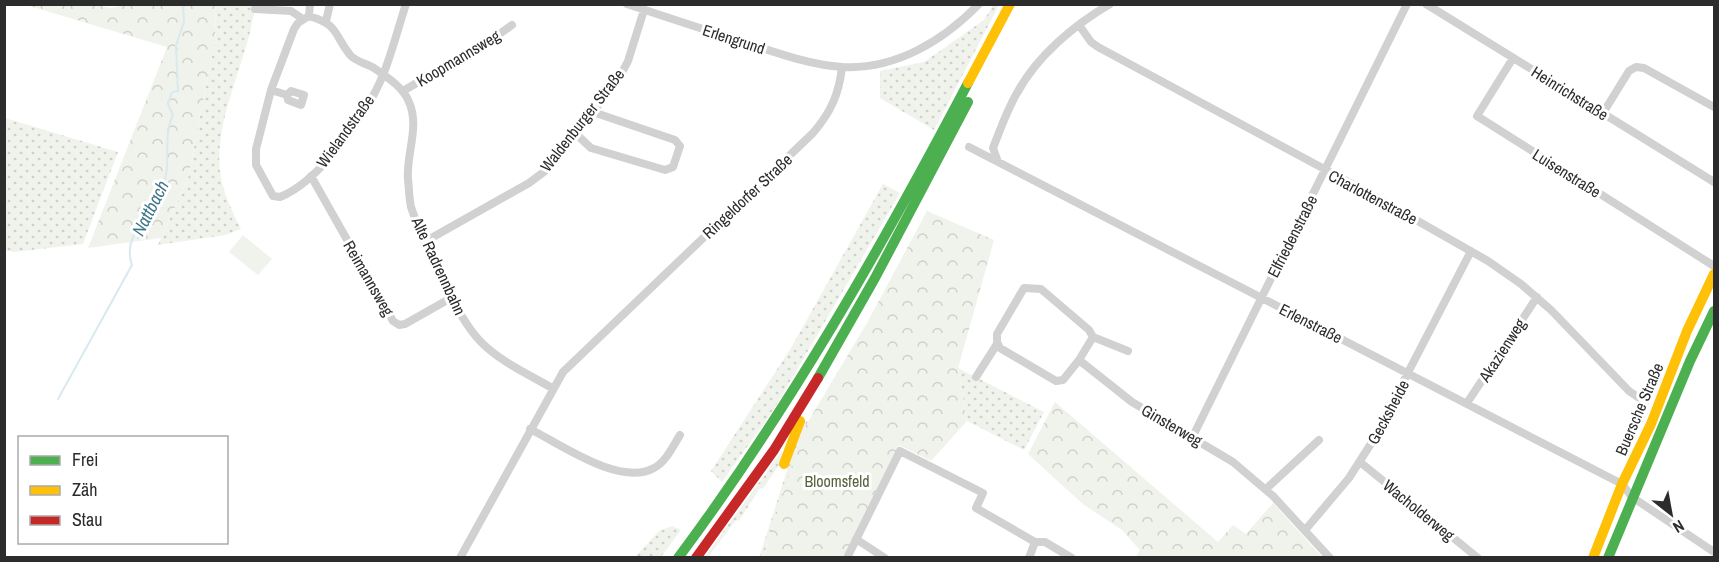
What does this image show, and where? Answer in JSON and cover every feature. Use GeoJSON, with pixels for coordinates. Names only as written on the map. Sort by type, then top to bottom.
{"type":"FeatureCollection","features":[{"type":"Feature","properties":{"kind":"main road"},"geometry":{"type":"LineString","coordinates":[[678,558],[781,417],[848,301],[1010,4]]}},
{"type":"Feature","properties":{"kind":"main road"},"geometry":{"type":"LineString","coordinates":[[696,558],[805,403],[861,307],[1019,4]]}},
{"type":"Feature","properties":{"kind":"main road","name":"Buersche Straße"},"geometry":{"type":"LineString","coordinates":[[1593,558],[1622,484],[1651,424],[1687,331],[1714,274]]}},
{"type":"Feature","properties":{"kind":"main road","name":"Buersche Straße"},"geometry":{"type":"LineString","coordinates":[[1608,558],[1690,361],[1714,311]]}},
{"type":"Feature","properties":{"kind":"main road"},"geometry":{"type":"LineString","coordinates":[[784,464],[805,403]]}},
{"type":"Feature","properties":{"kind":"street"},"geometry":{"type":"LineString","coordinates":[[287,95],[271,90],[294,29],[306,17],[310,4]]}},
{"type":"Feature","properties":{"kind":"street"},"geometry":{"type":"LineString","coordinates":[[326,21],[330,4]]}},
{"type":"Feature","properties":{"kind":"street","name":"Wielandstraße"},"geometry":{"type":"LineString","coordinates":[[271,90],[258,134],[256,165],[273,196],[285,196],[311,176],[359,118],[383,76],[406,4]]}},
{"type":"Feature","properties":{"kind":"street","name":"Erlengrund"},"geometry":{"type":"LineString","coordinates":[[627,4],[792,58],[842,67]]}},
{"type":"Feature","properties":{"kind":"street"},"geometry":{"type":"LineString","coordinates":[[842,67],[876,64],[909,55],[953,29],[979,4]]}},
{"type":"Feature","properties":{"kind":"street"},"geometry":{"type":"LineString","coordinates":[[998,163],[993,148],[1017,93],[1026,79],[1052,49],[1079,25],[1110,4]]}},
{"type":"Feature","properties":{"kind":"street","name":"Elfriedenstraße"},"geometry":{"type":"LineString","coordinates":[[1193,436],[1407,4]]}},
{"type":"Feature","properties":{"kind":"street","name":"Heinrichstraße"},"geometry":{"type":"LineString","coordinates":[[1426,4],[1714,182]]}},
{"type":"Feature","properties":{"kind":"street"},"geometry":{"type":"LineString","coordinates":[[255,9],[291,11],[326,21],[334,27],[351,55],[403,91]]}},
{"type":"Feature","properties":{"kind":"street","name":"Waldenburger Straße"},"geometry":{"type":"LineString","coordinates":[[426,241],[529,183],[545,171],[617,82],[628,61],[645,10]]}},
{"type":"Feature","properties":{"kind":"street","name":"Koopmannsweg"},"geometry":{"type":"LineString","coordinates":[[403,91],[512,25]]}},
{"type":"Feature","properties":{"kind":"street","name":"Charlottenstraße"},"geometry":{"type":"LineString","coordinates":[[1079,25],[1098,48],[1471,251],[1537,297],[1629,391],[1645,402]]}},
{"type":"Feature","properties":{"kind":"street","name":"Luisenstraße"},"geometry":{"type":"LineString","coordinates":[[1513,58],[1477,116],[1714,266]]}},
{"type":"Feature","properties":{"kind":"street","name":"Ringeldorfer Straße"},"geometry":{"type":"LineString","coordinates":[[460,558],[552,388],[576,358],[813,133],[828,115],[839,88],[842,67]]}},
{"type":"Feature","properties":{"kind":"street"},"geometry":{"type":"LineString","coordinates":[[1603,113],[1629,71],[1636,67],[1644,68],[1714,107]]}},
{"type":"Feature","properties":{"kind":"street","name":"Alte Radrennbahn"},"geometry":{"type":"LineString","coordinates":[[403,91],[413,117],[407,165],[411,205],[451,298],[465,323],[480,341],[504,361],[552,388]]}},
{"type":"Feature","properties":{"kind":"street"},"geometry":{"type":"LineString","coordinates":[[576,134],[591,148],[665,170],[673,167],[680,146],[675,140],[593,112]]}},
{"type":"Feature","properties":{"kind":"street","name":"Erlenstraße"},"geometry":{"type":"LineString","coordinates":[[969,147],[1622,484]]}},
{"type":"Feature","properties":{"kind":"street","name":"Reimannsweg"},"geometry":{"type":"LineString","coordinates":[[311,176],[393,321],[399,325],[405,324],[451,298]]}},
{"type":"Feature","properties":{"kind":"street","name":"Gecksheide"},"geometry":{"type":"LineString","coordinates":[[1306,529],[1360,462],[1409,373],[1471,251]]}},
{"type":"Feature","properties":{"kind":"street"},"geometry":{"type":"LineString","coordinates":[[976,377],[997,344],[997,334],[1021,291],[1030,287],[1041,289],[1063,306],[1093,337],[1128,351]]}},
{"type":"Feature","properties":{"kind":"street","name":"Akazienweg"},"geometry":{"type":"LineString","coordinates":[[1467,404],[1537,297]]}},
{"type":"Feature","properties":{"kind":"street"},"geometry":{"type":"LineString","coordinates":[[997,344],[1056,381],[1063,380],[1093,337]]}},
{"type":"Feature","properties":{"kind":"street","name":"Ginsterweg"},"geometry":{"type":"LineString","coordinates":[[1079,360],[1132,402],[1193,436],[1233,462],[1266,489],[1306,529]]}},
{"type":"Feature","properties":{"kind":"street"},"geometry":{"type":"LineString","coordinates":[[530,429],[610,470],[628,473],[653,469],[664,460],[680,435]]}},
{"type":"Feature","properties":{"kind":"street"},"geometry":{"type":"LineString","coordinates":[[1266,489],[1319,440]]}},
{"type":"Feature","properties":{"kind":"street"},"geometry":{"type":"LineString","coordinates":[[847,558],[900,451],[983,493],[976,508],[1035,542],[1045,542],[1072,558]]}},
{"type":"Feature","properties":{"kind":"street","name":"Wacholderweg"},"geometry":{"type":"LineString","coordinates":[[1360,462],[1478,558]]}},
{"type":"Feature","properties":{"kind":"street"},"geometry":{"type":"LineString","coordinates":[[1622,484],[1632,497],[1714,552]]}},
{"type":"Feature","properties":{"kind":"street"},"geometry":{"type":"LineString","coordinates":[[1306,529],[1330,558]]}},
{"type":"Feature","properties":{"kind":"street"},"geometry":{"type":"LineString","coordinates":[[856,539],[885,558]]}},
{"type":"Feature","properties":{"kind":"street"},"geometry":{"type":"LineString","coordinates":[[1031,557],[1035,542]]}},
{"type":"Feature","properties":{"kind":"green space"},"geometry":{"type":"Polygon","coordinates":[[[127,4],[216,5],[215,40],[188,178],[161,238],[88,248],[167,47],[26,5],[97,5],[111,8],[127,4]]]}},
{"type":"Feature","properties":{"kind":"green space"},"geometry":{"type":"Polygon","coordinates":[[[216,5],[255,5],[252,26],[227,109],[220,151],[223,187],[241,229],[225,235],[158,245],[188,178],[215,40],[216,5]]]}},
{"type":"Feature","properties":{"kind":"green space"},"geometry":{"type":"Polygon","coordinates":[[[993,5],[999,5],[934,130],[880,98],[880,71],[924,62],[984,20],[993,5]]]}},
{"type":"Feature","properties":{"kind":"green space"},"geometry":{"type":"Polygon","coordinates":[[[5,118],[118,152],[83,244],[14,252],[5,250],[5,118]]]}},
{"type":"Feature","properties":{"kind":"green space"},"geometry":{"type":"Polygon","coordinates":[[[883,184],[900,193],[774,409],[722,482],[711,471],[791,348],[883,184]]]}},
{"type":"Feature","properties":{"kind":"green space","name":"Bloomsfeld"},"geometry":{"type":"Polygon","coordinates":[[[927,211],[994,240],[958,368],[967,421],[931,461],[899,445],[844,557],[763,558],[803,430],[867,323],[927,211]]]}},
{"type":"Feature","properties":{"kind":"green space"},"geometry":{"type":"Polygon","coordinates":[[[243,235],[272,259],[258,275],[229,252],[243,235]]]}},
{"type":"Feature","properties":{"kind":"green space"},"geometry":{"type":"Polygon","coordinates":[[[958,368],[1044,412],[1024,450],[967,421],[958,368]]]}},
{"type":"Feature","properties":{"kind":"green space"},"geometry":{"type":"Polygon","coordinates":[[[1055,402],[1218,542],[1233,525],[1246,534],[1273,503],[1322,557],[1136,557],[1140,550],[1122,530],[1084,505],[1028,454],[1055,402]]]}},
{"type":"Feature","properties":{"kind":"green space"},"geometry":{"type":"Polygon","coordinates":[[[803,420],[808,421],[763,557],[759,558],[803,420]]]}},
{"type":"Feature","properties":{"kind":"green space"},"geometry":{"type":"Polygon","coordinates":[[[782,451],[781,462],[763,489],[760,488],[739,521],[736,520],[708,557],[704,558],[782,451]]]}},
{"type":"Feature","properties":{"kind":"green space"},"geometry":{"type":"Polygon","coordinates":[[[672,526],[681,530],[661,557],[635,557],[659,531],[672,526]]]}},
{"type":"Feature","properties":{"kind":"waterway","name":"Nattbach"},"geometry":{"type":"LineString","coordinates":[[58,399],[132,265],[130,254],[134,234],[158,197],[166,178],[168,132],[173,115],[168,104],[172,92],[178,91],[176,45],[184,22],[183,4]]}},
{"type":"Feature","properties":{"kind":"traffic: fast"},"geometry":{"type":"LineString","coordinates":[[678,558],[758,444],[796,385],[868,266],[968,83]]}},
{"type":"Feature","properties":{"kind":"traffic: fast"},"geometry":{"type":"LineString","coordinates":[[818,378],[875,278],[968,102]]}},
{"type":"Feature","properties":{"kind":"traffic: fast"},"geometry":{"type":"LineString","coordinates":[[1608,558],[1690,361],[1714,311]]}},
{"type":"Feature","properties":{"kind":"traffic: slow"},"geometry":{"type":"LineString","coordinates":[[968,83],[1010,4]]}},
{"type":"Feature","properties":{"kind":"traffic: slow"},"geometry":{"type":"LineString","coordinates":[[1593,558],[1622,484],[1651,424],[1687,331],[1714,274]]}},
{"type":"Feature","properties":{"kind":"traffic: slow"},"geometry":{"type":"LineString","coordinates":[[784,464],[800,421]]}},
{"type":"Feature","properties":{"kind":"traffic: jam"},"geometry":{"type":"LineString","coordinates":[[696,558],[774,450],[818,378]]}}]}
